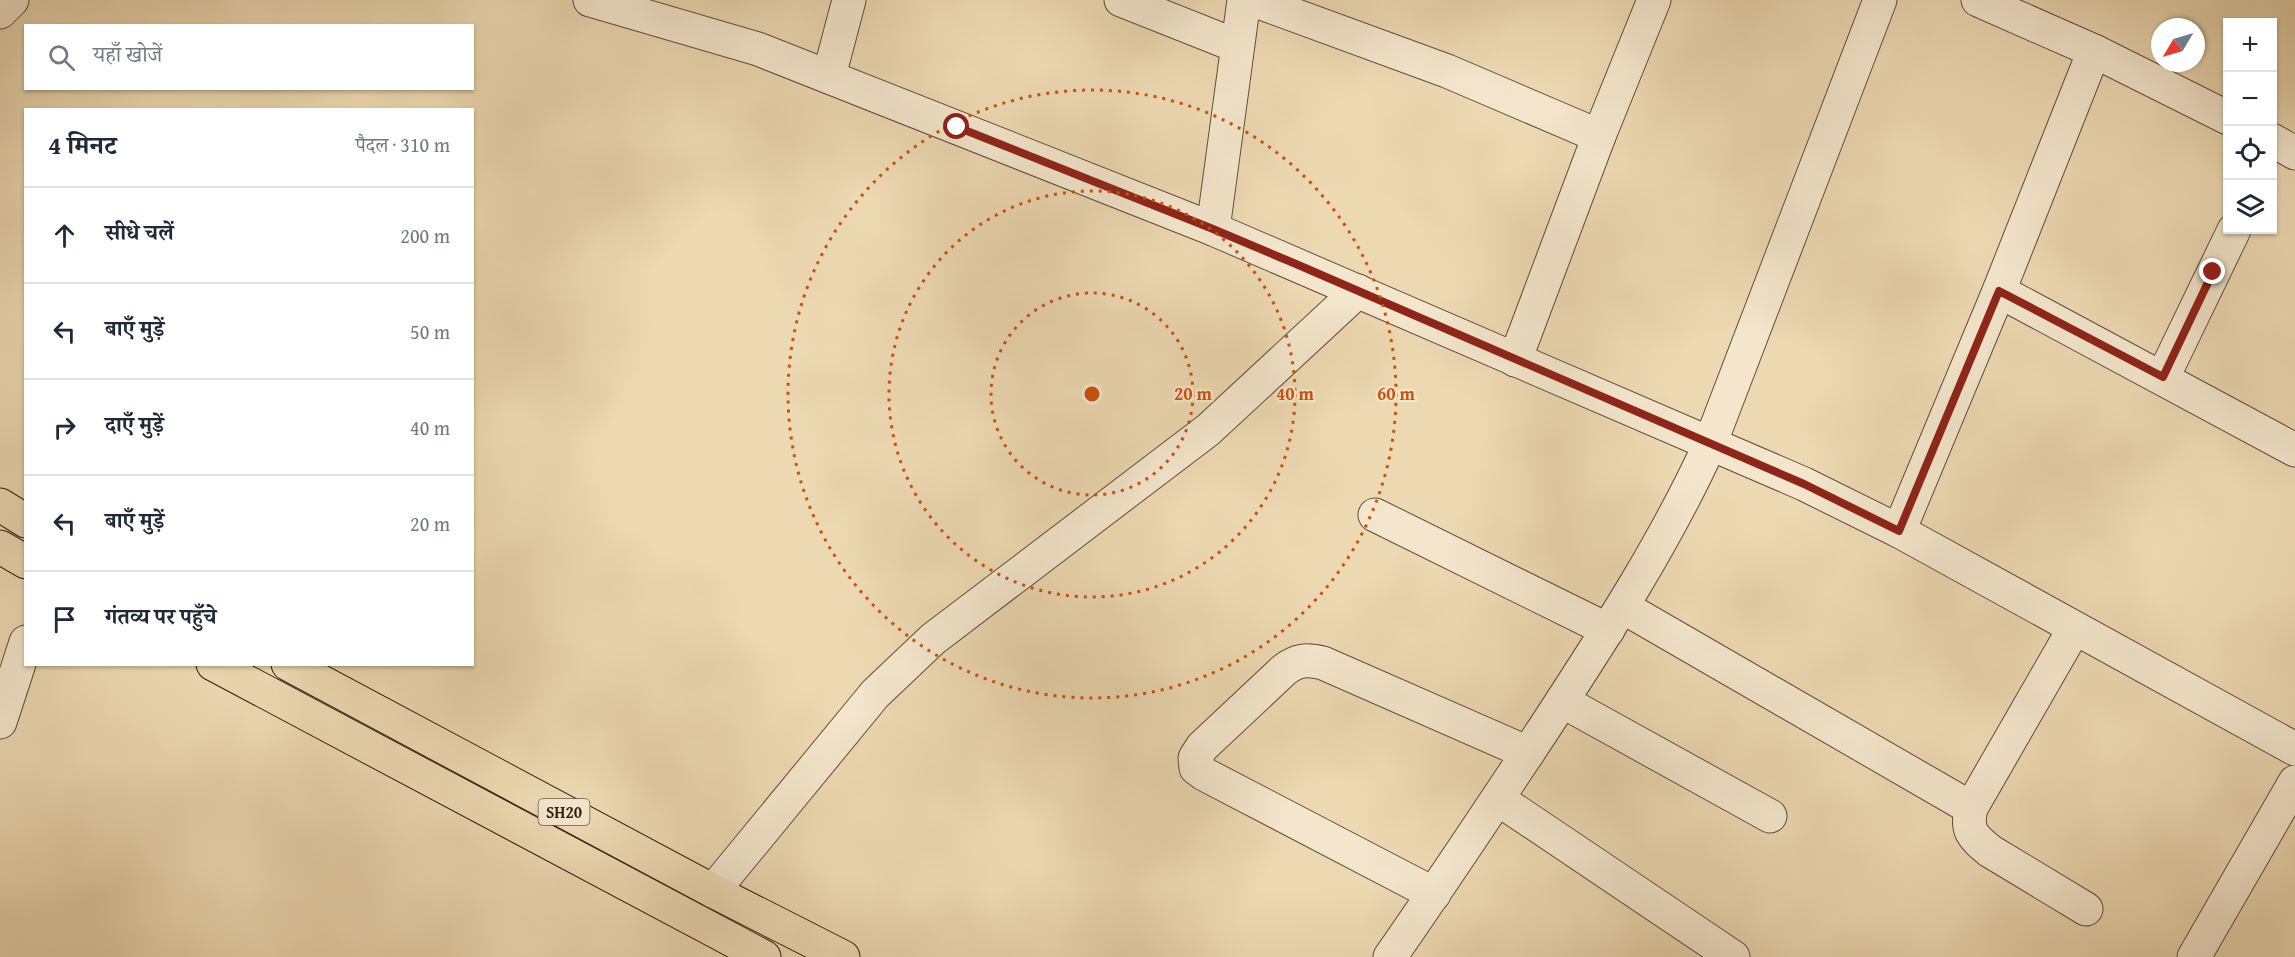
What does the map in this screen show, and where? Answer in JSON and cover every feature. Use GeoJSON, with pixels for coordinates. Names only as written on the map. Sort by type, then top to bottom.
{"type":"FeatureCollection","features":[{"type":"Feature","properties":{"kind":"main road"},"geometry":{"type":"LineString","coordinates":[[0,506],[24,520]]}},
{"type":"Feature","properties":{"kind":"main road"},"geometry":{"type":"LineString","coordinates":[[0,547],[24,561]]}},
{"type":"Feature","properties":{"kind":"main road","name":"SH20"},"geometry":{"type":"LineString","coordinates":[[217,666],[764,957]]}},
{"type":"Feature","properties":{"kind":"main road","name":"SH20"},"geometry":{"type":"LineString","coordinates":[[292,666],[713,891],[843,957]]}},
{"type":"Feature","properties":{"kind":"street"},"geometry":{"type":"LineString","coordinates":[[0,12],[12,0]]}},
{"type":"Feature","properties":{"kind":"street"},"geometry":{"type":"LineString","coordinates":[[590,0],[758,49],[1213,229],[1804,484],[1899,531],[2295,749]]}},
{"type":"Feature","properties":{"kind":"street"},"geometry":{"type":"LineString","coordinates":[[828,76],[849,0]]}},
{"type":"Feature","properties":{"kind":"street"},"geometry":{"type":"LineString","coordinates":[[1121,0],[1237,46]]}},
{"type":"Feature","properties":{"kind":"street"},"geometry":{"type":"LineString","coordinates":[[1213,229],[1244,0]]}},
{"type":"Feature","properties":{"kind":"street"},"geometry":{"type":"LineString","coordinates":[[1253,0],[1447,71],[1599,136]]}},
{"type":"Feature","properties":{"kind":"street"},"geometry":{"type":"LineString","coordinates":[[1515,360],[1599,136],[1654,0]]}},
{"type":"Feature","properties":{"kind":"street"},"geometry":{"type":"LineString","coordinates":[[1390,957],[1498,799],[1616,619],[1692,483],[1710,444],[1880,0]]}},
{"type":"Feature","properties":{"kind":"street"},"geometry":{"type":"LineString","coordinates":[[1978,0],[2094,51],[2223,116]]}},
{"type":"Feature","properties":{"kind":"street"},"geometry":{"type":"LineString","coordinates":[[1899,531],[1999,291],[2094,51]]}},
{"type":"Feature","properties":{"kind":"street"},"geometry":{"type":"LineString","coordinates":[[2163,377],[2232,234]]}},
{"type":"Feature","properties":{"kind":"street"},"geometry":{"type":"LineString","coordinates":[[713,891],[875,694],[904,664],[933,639],[1208,430],[1358,291]]}},
{"type":"Feature","properties":{"kind":"street"},"geometry":{"type":"LineString","coordinates":[[1999,291],[2163,377],[2295,450]]}},
{"type":"Feature","properties":{"kind":"street"},"geometry":{"type":"LineString","coordinates":[[1376,515],[1616,619],[1971,808]]}},
{"type":"Feature","properties":{"kind":"street"},"geometry":{"type":"LineString","coordinates":[[2074,629],[1971,808],[1968,823],[1977,840],[1990,851],[2086,909]]}},
{"type":"Feature","properties":{"kind":"street"},"geometry":{"type":"LineString","coordinates":[[0,722],[24,648]]}},
{"type":"Feature","properties":{"kind":"street"},"geometry":{"type":"LineString","coordinates":[[1434,894],[1204,774],[1196,768],[1195,758],[1202,747],[1284,670],[1294,662],[1308,660],[1323,663],[1528,753]]}},
{"type":"Feature","properties":{"kind":"street"},"geometry":{"type":"LineString","coordinates":[[1562,701],[1770,816]]}},
{"type":"Feature","properties":{"kind":"street"},"geometry":{"type":"LineString","coordinates":[[2194,957],[2295,783]]}},
{"type":"Feature","properties":{"kind":"street"},"geometry":{"type":"LineString","coordinates":[[1498,799],[1733,957]]}},
{"type":"Feature","properties":{"kind":"route"},"geometry":{"type":"LineString","coordinates":[[957,127],[1296,264],[1804,484],[1899,531],[1999,291],[2163,377],[2213,272]]}}]}
